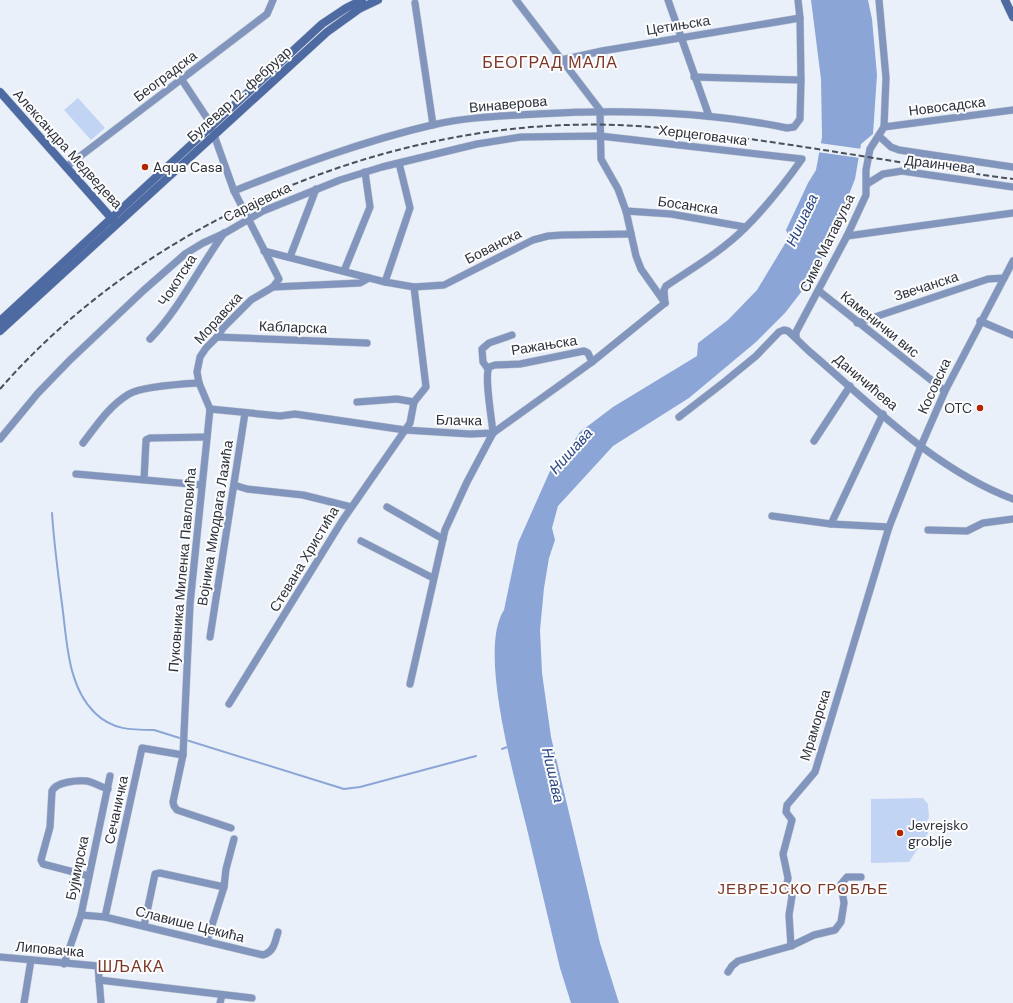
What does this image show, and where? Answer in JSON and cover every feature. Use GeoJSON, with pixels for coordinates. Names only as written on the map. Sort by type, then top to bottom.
{"type":"FeatureCollection","features":[{"type":"Feature","properties":{"kind":"main road","name":"Булевар 12. фебруар"},"geometry":{"type":"LineString","coordinates":[[212,131],[322,24],[346,8],[362,0]]}},
{"type":"Feature","properties":{"kind":"main road","name":"Булевар 12. фебруар"},"geometry":{"type":"LineString","coordinates":[[0,320],[114,220],[212,131],[327,32],[359,9],[378,0]]}},
{"type":"Feature","properties":{"kind":"main road"},"geometry":{"type":"LineString","coordinates":[[1005,0],[1013,17]]}},
{"type":"Feature","properties":{"kind":"main road","name":"Александра Медведева"},"geometry":{"type":"LineString","coordinates":[[0,92],[114,220]]}},
{"type":"Feature","properties":{"kind":"main road","name":"Булевар 12. фебруар"},"geometry":{"type":"LineString","coordinates":[[0,332],[114,220]]}},
{"type":"Feature","properties":{"kind":"street","name":"Београдска"},"geometry":{"type":"LineString","coordinates":[[66,167],[267,14],[274,0]]}},
{"type":"Feature","properties":{"kind":"street"},"geometry":{"type":"LineString","coordinates":[[516,0],[600,110],[601,158],[618,189],[626,211],[636,256],[641,269],[665,303]]}},
{"type":"Feature","properties":{"kind":"street"},"geometry":{"type":"LineString","coordinates":[[668,0],[709,116]]}},
{"type":"Feature","properties":{"kind":"street"},"geometry":{"type":"LineString","coordinates":[[694,77],[801,80],[800,18],[798,0]]}},
{"type":"Feature","properties":{"kind":"street"},"geometry":{"type":"LineString","coordinates":[[879,0],[886,78],[884,127],[879,136],[891,147],[899,150],[1013,167]]}},
{"type":"Feature","properties":{"kind":"street"},"geometry":{"type":"LineString","coordinates":[[415,3],[433,125]]}},
{"type":"Feature","properties":{"kind":"street","name":"Цетињска"},"geometry":{"type":"LineString","coordinates":[[561,60],[602,51],[800,18]]}},
{"type":"Feature","properties":{"kind":"street"},"geometry":{"type":"LineString","coordinates":[[182,80],[212,131],[234,191],[278,277],[278,282],[274,286]]}},
{"type":"Feature","properties":{"kind":"street","name":"Винаверова"},"geometry":{"type":"LineString","coordinates":[[234,191],[310,160],[368,142],[433,125],[485,117],[600,110],[709,116],[787,128],[794,127],[800,119],[801,80]]}},
{"type":"Feature","properties":{"kind":"street","name":"Новосадска"},"geometry":{"type":"LineString","coordinates":[[884,127],[1013,110]]}},
{"type":"Feature","properties":{"kind":"street","name":"Херцеговачка"},"geometry":{"type":"LineString","coordinates":[[600,136],[802,160],[788,179],[745,227]]}},
{"type":"Feature","properties":{"kind":"street","name":"Сарајевска"},"geometry":{"type":"LineString","coordinates":[[0,439],[38,393],[132,301],[185,254],[203,243],[225,233],[249,218],[316,189],[365,172],[477,144],[510,138],[600,136]]}},
{"type":"Feature","properties":{"kind":"street","name":"Симе Матавуља"},"geometry":{"type":"LineString","coordinates":[[796,337],[796,332],[819,291],[866,195],[866,170],[868,156],[872,145],[879,136]]}},
{"type":"Feature","properties":{"kind":"street"},"geometry":{"type":"LineString","coordinates":[[385,282],[410,208],[399,163]]}},
{"type":"Feature","properties":{"kind":"street","name":"Драинчева"},"geometry":{"type":"LineString","coordinates":[[867,184],[883,174],[902,171],[1013,187]]}},
{"type":"Feature","properties":{"kind":"street"},"geometry":{"type":"LineString","coordinates":[[344,271],[370,207],[365,172]]}},
{"type":"Feature","properties":{"kind":"street"},"geometry":{"type":"LineString","coordinates":[[290,257],[316,189]]}},
{"type":"Feature","properties":{"kind":"street","name":"Босанска"},"geometry":{"type":"LineString","coordinates":[[626,211],[671,214],[745,227]]}},
{"type":"Feature","properties":{"kind":"street"},"geometry":{"type":"LineString","coordinates":[[847,236],[1013,212]]}},
{"type":"Feature","properties":{"kind":"street"},"geometry":{"type":"LineString","coordinates":[[665,303],[664,290],[666,286],[705,260],[745,227]]}},
{"type":"Feature","properties":{"kind":"street","name":"Чокотска"},"geometry":{"type":"LineString","coordinates":[[150,339],[177,307],[203,262],[225,233]]}},
{"type":"Feature","properties":{"kind":"street","name":"Бованска"},"geometry":{"type":"LineString","coordinates":[[264,251],[385,282],[414,286],[444,285],[533,240],[548,236],[631,234]]}},
{"type":"Feature","properties":{"kind":"street","name":"Косовска"},"geometry":{"type":"LineString","coordinates":[[888,527],[945,391],[980,321],[1013,261]]}},
{"type":"Feature","properties":{"kind":"street","name":"Бованска"},"geometry":{"type":"LineString","coordinates":[[274,286],[360,283],[369,278]]}},
{"type":"Feature","properties":{"kind":"street","name":"Звечанска"},"geometry":{"type":"LineString","coordinates":[[857,323],[988,279],[1004,278]]}},
{"type":"Feature","properties":{"kind":"street","name":"Моравска"},"geometry":{"type":"LineString","coordinates":[[210,409],[199,383],[197,372],[200,357],[223,328],[251,300],[274,286]]}},
{"type":"Feature","properties":{"kind":"street"},"geometry":{"type":"LineString","coordinates":[[357,402],[398,399],[414,402],[425,389],[427,384],[414,286]]}},
{"type":"Feature","properties":{"kind":"street","name":"Каменички вис"},"geometry":{"type":"LineString","coordinates":[[819,291],[857,323],[945,391]]}},
{"type":"Feature","properties":{"kind":"street","name":"Блачка"},"geometry":{"type":"LineString","coordinates":[[210,409],[280,416],[295,414],[405,430],[470,434],[493,433],[592,362],[665,303]]}},
{"type":"Feature","properties":{"kind":"street"},"geometry":{"type":"LineString","coordinates":[[980,321],[1013,335]]}},
{"type":"Feature","properties":{"kind":"street"},"geometry":{"type":"LineString","coordinates":[[679,417],[728,379],[779,332],[784,330],[788,331],[796,337]]}},
{"type":"Feature","properties":{"kind":"street"},"geometry":{"type":"LineString","coordinates":[[410,684],[443,539],[467,482],[493,433],[488,369],[483,362],[482,349],[489,343],[512,335]]}},
{"type":"Feature","properties":{"kind":"street","name":"Кабларска"},"geometry":{"type":"LineString","coordinates":[[217,337],[367,343]]}},
{"type":"Feature","properties":{"kind":"street","name":"Даничићева"},"geometry":{"type":"LineString","coordinates":[[796,337],[800,343],[921,446],[968,479],[1013,499]]}},
{"type":"Feature","properties":{"kind":"street","name":"Ражањска"},"geometry":{"type":"LineString","coordinates":[[488,369],[495,365],[520,364],[584,351],[588,353],[592,362]]}},
{"type":"Feature","properties":{"kind":"street"},"geometry":{"type":"LineString","coordinates":[[83,443],[108,411],[130,393],[156,387],[199,383]]}},
{"type":"Feature","properties":{"kind":"street"},"geometry":{"type":"LineString","coordinates":[[814,441],[850,386]]}},
{"type":"Feature","properties":{"kind":"street","name":"Стевана Христића"},"geometry":{"type":"LineString","coordinates":[[229,704],[351,507],[410,423],[414,402]]}},
{"type":"Feature","properties":{"kind":"street","name":"Пуковника Миленка Павловића"},"geometry":{"type":"LineString","coordinates":[[210,409],[190,604],[183,755],[174,806],[177,810],[231,828]]}},
{"type":"Feature","properties":{"kind":"street","name":"Војника Миодрага Лазића"},"geometry":{"type":"LineString","coordinates":[[210,636],[245,413]]}},
{"type":"Feature","properties":{"kind":"street"},"geometry":{"type":"LineString","coordinates":[[831,524],[883,414]]}},
{"type":"Feature","properties":{"kind":"street"},"geometry":{"type":"LineString","coordinates":[[144,480],[146,440],[150,438],[207,437]]}},
{"type":"Feature","properties":{"kind":"street"},"geometry":{"type":"LineString","coordinates":[[76,474],[202,485]]}},
{"type":"Feature","properties":{"kind":"street"},"geometry":{"type":"LineString","coordinates":[[234,485],[247,489],[303,495],[351,507]]}},
{"type":"Feature","properties":{"kind":"street"},"geometry":{"type":"LineString","coordinates":[[387,507],[443,539]]}},
{"type":"Feature","properties":{"kind":"street"},"geometry":{"type":"LineString","coordinates":[[772,516],[831,524],[888,527]]}},
{"type":"Feature","properties":{"kind":"street"},"geometry":{"type":"LineString","coordinates":[[928,530],[967,531],[982,523],[1013,519]]}},
{"type":"Feature","properties":{"kind":"street","name":"Мраморска"},"geometry":{"type":"LineString","coordinates":[[791,946],[789,915],[792,896],[783,859],[786,841],[792,824],[791,816],[786,812],[787,805],[815,772],[888,527]]}},
{"type":"Feature","properties":{"kind":"street"},"geometry":{"type":"LineString","coordinates":[[361,541],[434,578]]}},
{"type":"Feature","properties":{"kind":"street","name":"Сечаничка"},"geometry":{"type":"LineString","coordinates":[[105,917],[142,748],[183,755]]}},
{"type":"Feature","properties":{"kind":"street","name":"Бујмирска"},"geometry":{"type":"LineString","coordinates":[[64,964],[81,915],[110,776]]}},
{"type":"Feature","properties":{"kind":"street"},"geometry":{"type":"LineString","coordinates":[[89,876],[43,864],[41,860],[50,827],[52,791],[54,787],[60,784],[86,781],[108,789]]}},
{"type":"Feature","properties":{"kind":"street"},"geometry":{"type":"LineString","coordinates":[[207,941],[224,887],[226,869],[234,839]]}},
{"type":"Feature","properties":{"kind":"street"},"geometry":{"type":"LineString","coordinates":[[144,926],[155,874],[160,873],[224,887]]}},
{"type":"Feature","properties":{"kind":"street"},"geometry":{"type":"LineString","coordinates":[[728,972],[738,961],[791,946],[814,935],[835,930],[841,922],[844,903],[841,884],[847,878],[861,877]]}},
{"type":"Feature","properties":{"kind":"street","name":"Славише Цекића"},"geometry":{"type":"LineString","coordinates":[[81,915],[105,917],[263,955],[270,954],[278,932]]}},
{"type":"Feature","properties":{"kind":"street","name":"Липовачка"},"geometry":{"type":"LineString","coordinates":[[0,957],[98,966],[99,980]]}},
{"type":"Feature","properties":{"kind":"street"},"geometry":{"type":"LineString","coordinates":[[24,1003],[31,960]]}},
{"type":"Feature","properties":{"kind":"street"},"geometry":{"type":"LineString","coordinates":[[101,1003],[99,980],[252,998]]}},
{"type":"Feature","properties":{"kind":"street"},"geometry":{"type":"LineString","coordinates":[[220,1003],[222,995]]}},
{"type":"Feature","properties":{"kind":"shaded area"},"geometry":{"type":"Polygon","coordinates":[[[78,98],[105,128],[91,140],[64,110],[78,98]]]}},
{"type":"Feature","properties":{"kind":"shaded area","name":"ЈЕВРЕЈСКО ГРОБЉЕ"},"geometry":{"type":"Polygon","coordinates":[[[923,798],[928,804],[929,818],[926,822],[928,833],[909,862],[871,863],[871,799],[923,798]]]}},
{"type":"Feature","properties":{"kind":"water","name":"Нишава"},"geometry":{"type":"Polygon","coordinates":[[[811,0],[868,0],[872,19],[877,75],[873,134],[861,144],[855,179],[836,228],[812,278],[785,313],[756,342],[689,398],[613,446],[558,506],[552,528],[555,540],[549,558],[544,588],[540,630],[542,673],[551,737],[600,943],[619,1003],[571,1003],[560,968],[501,717],[495,655],[497,629],[504,610],[518,543],[550,471],[565,455],[580,432],[613,407],[697,356],[698,343],[728,320],[757,290],[789,237],[786,230],[808,183],[816,170],[822,137],[821,79],[811,0]]]}},
{"type":"Feature","properties":{"kind":"pier"},"geometry":{"type":"Polygon","coordinates":[[[819,143],[862,149],[860,158],[817,152],[819,143]]]}},
{"type":"Feature","properties":{"kind":"waterway"},"geometry":{"type":"LineString","coordinates":[[52,513],[56,559],[70,662],[79,690],[86,702],[95,713],[108,723],[123,728],[154,730],[344,789],[360,787],[476,756]]}},
{"type":"Feature","properties":{"kind":"waterway"},"geometry":{"type":"LineString","coordinates":[[502,749],[510,746]]}},
{"type":"Feature","properties":{"kind":"railway"},"geometry":{"type":"LineString","coordinates":[[0,389],[60,329],[127,275],[201,229],[280,190],[362,160],[446,139],[531,127],[616,125],[648,127],[776,143],[1013,179]]}},
{"type":"Feature","properties":{"kind":"place","name":"Aqua Casa"},"geometry":{"type":"Point","coordinates":[145,167]}},
{"type":"Feature","properties":{"kind":"place","name":"OTC"},"geometry":{"type":"Point","coordinates":[980,408]}},
{"type":"Feature","properties":{"kind":"place","name":"Jevrejsko groblje"},"geometry":{"type":"Point","coordinates":[900,833]}},
{"type":"Feature","properties":{"kind":"district","name":"БЕОГРАД МАЛА"},"geometry":{"type":"Point","coordinates":[550,62]}},
{"type":"Feature","properties":{"kind":"district","name":"ЈЕВРЕЈСКО ГРОБЉЕ"},"geometry":{"type":"Point","coordinates":[803,889]}},
{"type":"Feature","properties":{"kind":"district","name":"ШЉАКА"},"geometry":{"type":"Point","coordinates":[131,966]}}]}
